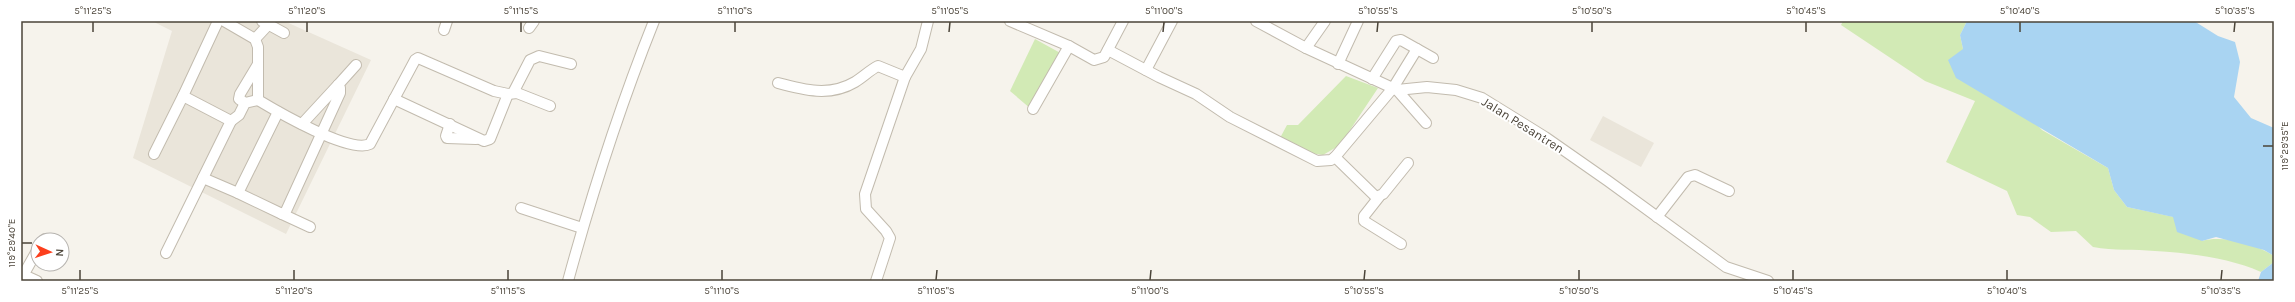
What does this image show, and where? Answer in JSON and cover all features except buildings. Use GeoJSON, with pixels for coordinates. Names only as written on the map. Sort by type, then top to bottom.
{"type":"FeatureCollection","features":[{"type":"Feature","properties":{"kind":"street"},"geometry":{"type":"LineString","coordinates":[[154,154],[218,21]]}},
{"type":"Feature","properties":{"kind":"street"},"geometry":{"type":"LineString","coordinates":[[568,281],[582,228],[630,83],[654,21]]}},
{"type":"Feature","properties":{"kind":"street"},"geometry":{"type":"LineString","coordinates":[[876,281],[890,238],[886,231],[866,209],[864,201],[906,77],[921,49],[928,21]]}},
{"type":"Feature","properties":{"kind":"street"},"geometry":{"type":"LineString","coordinates":[[1010,21],[1069,46],[1094,60],[1104,57],[1122,21]]}},
{"type":"Feature","properties":{"kind":"street"},"geometry":{"type":"LineString","coordinates":[[1146,70],[1172,21]]}},
{"type":"Feature","properties":{"kind":"street","name":"Jalan Pesantren"},"geometry":{"type":"LineString","coordinates":[[1256,21],[1338,64],[1395,89],[1427,87],[1456,90],[1482,98],[1551,141],[1726,267],[1768,281]]}},
{"type":"Feature","properties":{"kind":"street"},"geometry":{"type":"LineString","coordinates":[[1306,48],[1325,21]]}},
{"type":"Feature","properties":{"kind":"street"},"geometry":{"type":"LineString","coordinates":[[1338,64],[1358,21]]}},
{"type":"Feature","properties":{"kind":"street"},"geometry":{"type":"LineString","coordinates":[[228,22],[255,38]]}},
{"type":"Feature","properties":{"kind":"street"},"geometry":{"type":"LineString","coordinates":[[258,100],[258,64],[255,38],[265,23],[284,33]]}},
{"type":"Feature","properties":{"kind":"street"},"geometry":{"type":"LineString","coordinates":[[1372,79],[1396,41],[1401,40],[1433,58]]}},
{"type":"Feature","properties":{"kind":"street"},"geometry":{"type":"LineString","coordinates":[[1033,109],[1069,46]]}},
{"type":"Feature","properties":{"kind":"street"},"geometry":{"type":"LineString","coordinates":[[1108,50],[1196,94],[1230,117],[1317,161],[1331,160],[1335,157],[1395,89],[1417,50]]}},
{"type":"Feature","properties":{"kind":"street"},"geometry":{"type":"LineString","coordinates":[[394,99],[484,141],[490,139],[510,93],[530,60],[539,56],[571,64]]}},
{"type":"Feature","properties":{"kind":"street"},"geometry":{"type":"LineString","coordinates":[[258,64],[240,94],[239,100],[245,103],[258,100],[302,124],[350,145],[365,147],[370,144],[415,60],[418,58],[494,91],[510,93],[550,106]]}},
{"type":"Feature","properties":{"kind":"street"},"geometry":{"type":"LineString","coordinates":[[302,124],[356,65]]}},
{"type":"Feature","properties":{"kind":"street"},"geometry":{"type":"LineString","coordinates":[[778,83],[808,91],[826,92],[854,83],[878,66],[906,77]]}},
{"type":"Feature","properties":{"kind":"street"},"geometry":{"type":"LineString","coordinates":[[282,214],[286,211],[340,93],[340,88],[338,85]]}},
{"type":"Feature","properties":{"kind":"street"},"geometry":{"type":"LineString","coordinates":[[1395,89],[1426,123]]}},
{"type":"Feature","properties":{"kind":"street"},"geometry":{"type":"LineString","coordinates":[[183,96],[231,121]]}},
{"type":"Feature","properties":{"kind":"street"},"geometry":{"type":"LineString","coordinates":[[166,253],[231,121],[239,114],[245,103]]}},
{"type":"Feature","properties":{"kind":"street"},"geometry":{"type":"LineString","coordinates":[[238,193],[278,112]]}},
{"type":"Feature","properties":{"kind":"street"},"geometry":{"type":"LineString","coordinates":[[1335,157],[1374,196],[1379,197]]}},
{"type":"Feature","properties":{"kind":"street"},"geometry":{"type":"LineString","coordinates":[[1401,244],[1364,221],[1364,216],[1408,163]]}},
{"type":"Feature","properties":{"kind":"street"},"geometry":{"type":"LineString","coordinates":[[1657,217],[1688,177],[1696,175],[1728,191]]}},
{"type":"Feature","properties":{"kind":"street"},"geometry":{"type":"LineString","coordinates":[[203,178],[310,227]]}},
{"type":"Feature","properties":{"kind":"street"},"geometry":{"type":"LineString","coordinates":[[521,208],[582,228]]}},
{"type":"Feature","properties":{"kind":"street"},"geometry":{"type":"LineString","coordinates":[[30,262],[24,272],[26,276],[37,281]]}},
{"type":"Feature","properties":{"kind":"shaded area"},"geometry":{"type":"Polygon","coordinates":[[[152,21],[284,21],[371,60],[286,234],[133,158],[172,31],[152,21]]]}},
{"type":"Feature","properties":{"kind":"shaded area"},"geometry":{"type":"Polygon","coordinates":[[[1603,116],[1654,143],[1641,167],[1590,140],[1603,116]]]}},
{"type":"Feature","properties":{"kind":"green space"},"geometry":{"type":"Polygon","coordinates":[[[1843,21],[1967,21],[1960,35],[1963,49],[2042,130],[2108,168],[2114,190],[2127,207],[2174,217],[2202,241],[2220,239],[2249,244],[2274,256],[2274,262],[2261,272],[2236,263],[2195,255],[2147,250],[2093,247],[2076,231],[2051,232],[2030,217],[2017,215],[2007,191],[1946,162],[1975,101],[1925,81],[1841,25],[1843,21]]]}},
{"type":"Feature","properties":{"kind":"green space"},"geometry":{"type":"Polygon","coordinates":[[[1035,39],[1064,55],[1031,109],[1010,91],[1035,39]]]}},
{"type":"Feature","properties":{"kind":"green space"},"geometry":{"type":"Polygon","coordinates":[[[1346,76],[1378,88],[1340,145],[1323,155],[1310,153],[1280,138],[1287,125],[1298,125],[1346,76]]]}},
{"type":"Feature","properties":{"kind":"water"},"geometry":{"type":"Polygon","coordinates":[[[1967,21],[2194,21],[2218,36],[2235,42],[2240,62],[2234,97],[2251,118],[2274,128],[2274,256],[2264,250],[2216,237],[2202,241],[2177,232],[2173,217],[2127,207],[2114,190],[2108,168],[1956,78],[1948,60],[1963,49],[1960,35],[1967,21]]]}},
{"type":"Feature","properties":{"kind":"water"},"geometry":{"type":"Polygon","coordinates":[[[2274,262],[2274,281],[2258,281],[2261,272],[2274,262]]]}}]}
